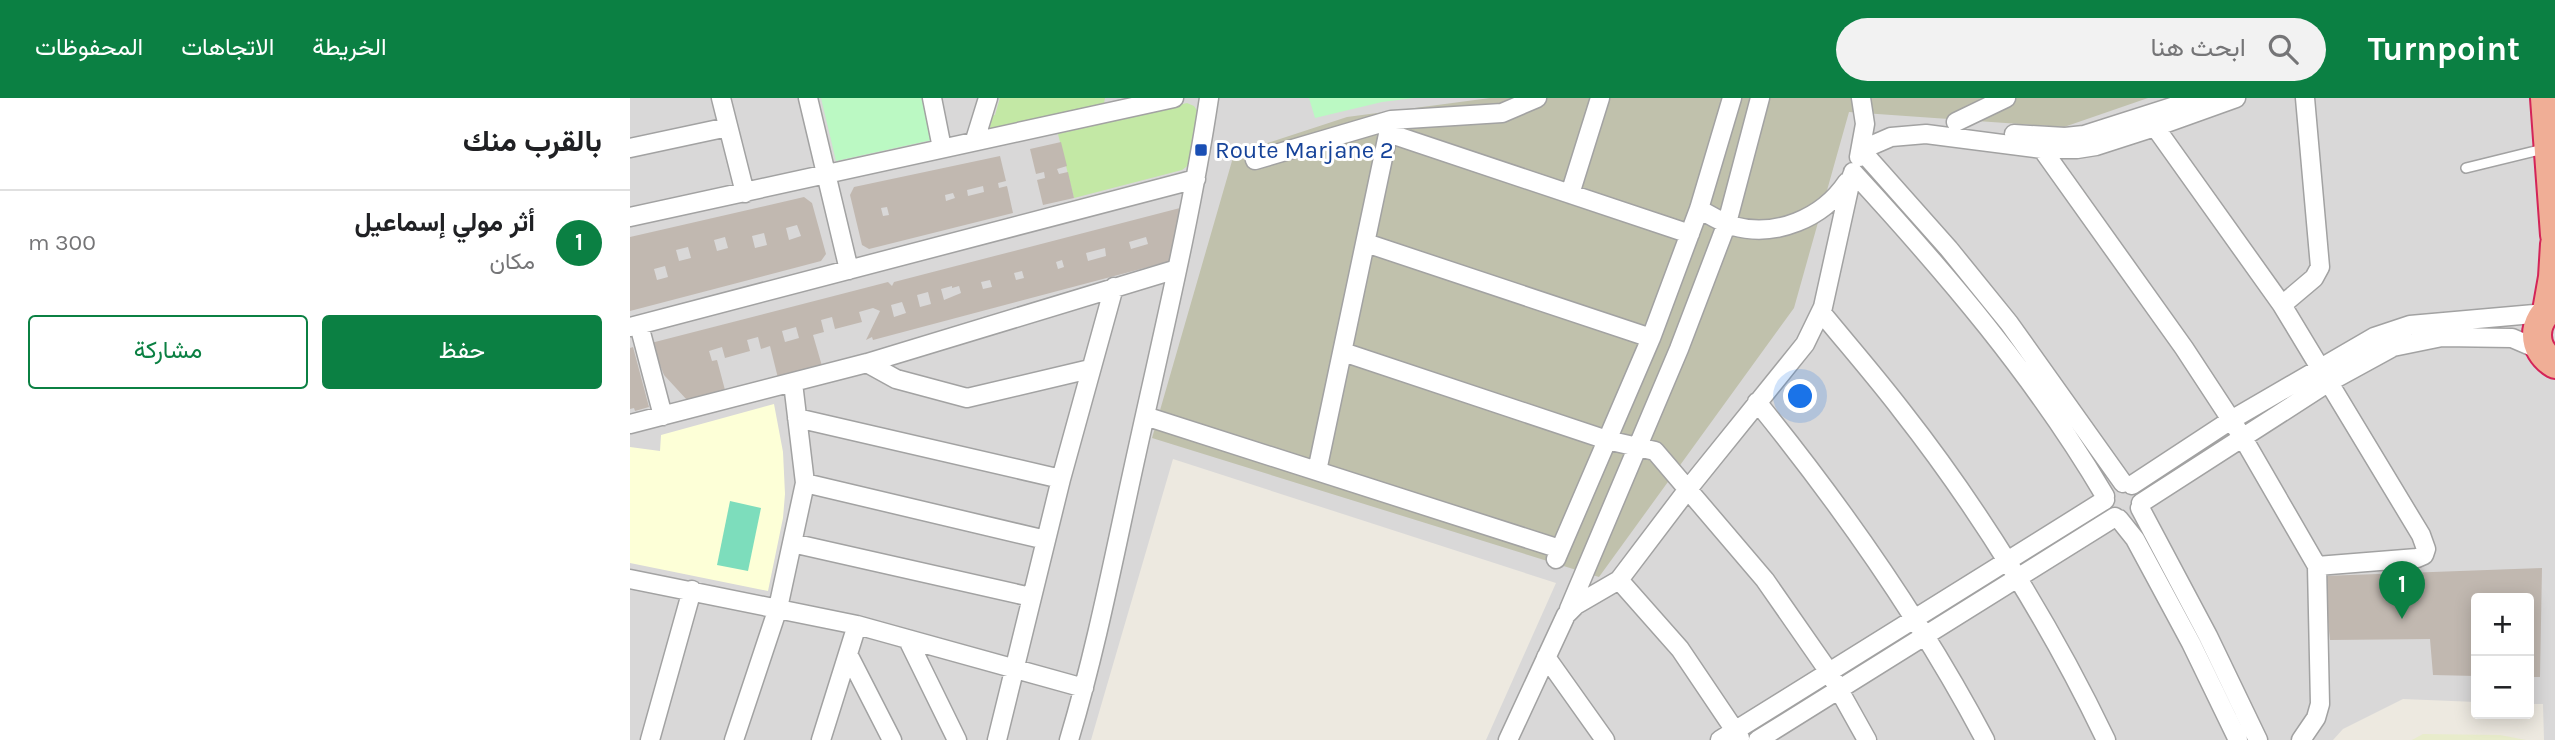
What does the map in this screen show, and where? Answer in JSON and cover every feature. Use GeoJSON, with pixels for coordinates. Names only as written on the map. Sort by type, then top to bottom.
{"type":"FeatureCollection","features":[{"type":"Feature","properties":{"kind":"highway"},"geometry":{"type":"LineString","coordinates":[[2545,98],[2555,235]]}},
{"type":"Feature","properties":{"kind":"highway"},"geometry":{"type":"LineString","coordinates":[[2549,362],[2536,331],[2549,310],[2555,244]]}},
{"type":"Feature","properties":{"kind":"street"},"geometry":{"type":"LineString","coordinates":[[721,98],[745,193]]}},
{"type":"Feature","properties":{"kind":"street"},"geometry":{"type":"LineString","coordinates":[[808,98],[849,270]]}},
{"type":"Feature","properties":{"kind":"street"},"geometry":{"type":"LineString","coordinates":[[932,98],[942,148]]}},
{"type":"Feature","properties":{"kind":"street"},"geometry":{"type":"LineString","coordinates":[[975,140],[988,98]]}},
{"type":"Feature","properties":{"kind":"street"},"geometry":{"type":"LineString","coordinates":[[630,217],[942,148],[1116,104],[1174,98]]}},
{"type":"Feature","properties":{"kind":"street"},"geometry":{"type":"LineString","coordinates":[[1069,740],[1084,688],[1145,416],[1196,179],[1209,98]]}},
{"type":"Feature","properties":{"kind":"street"},"geometry":{"type":"LineString","coordinates":[[1255,160],[1390,127],[1502,113],[1537,98]]}},
{"type":"Feature","properties":{"kind":"street"},"geometry":{"type":"LineString","coordinates":[[1570,194],[1600,98]]}},
{"type":"Feature","properties":{"kind":"street"},"geometry":{"type":"LineString","coordinates":[[1145,416],[1317,471],[1558,554],[1651,338],[1699,209],[1731,98]]}},
{"type":"Feature","properties":{"kind":"street"},"geometry":{"type":"LineString","coordinates":[[1508,740],[1566,615],[1679,349],[1727,223],[1760,98]]}},
{"type":"Feature","properties":{"kind":"street"},"geometry":{"type":"LineString","coordinates":[[1566,615],[1619,580],[1688,489],[1805,344],[1821,313],[1861,150],[1865,124],[1861,98]]}},
{"type":"Feature","properties":{"kind":"street"},"geometry":{"type":"LineString","coordinates":[[1956,122],[2006,98]]}},
{"type":"Feature","properties":{"kind":"street"},"geometry":{"type":"LineString","coordinates":[[1861,150],[1891,136],[1926,134],[2042,149],[2096,146],[2236,98]]}},
{"type":"Feature","properties":{"kind":"street"},"geometry":{"type":"LineString","coordinates":[[2282,305],[2314,278],[2320,267],[2305,98]]}},
{"type":"Feature","properties":{"kind":"street"},"geometry":{"type":"LineString","coordinates":[[2014,134],[2064,137],[2084,135],[2188,100]]}},
{"type":"Feature","properties":{"kind":"street"},"geometry":{"type":"LineString","coordinates":[[630,148],[728,127]]}},
{"type":"Feature","properties":{"kind":"street"},"geometry":{"type":"LineString","coordinates":[[1390,127],[1570,194],[1690,234]]}},
{"type":"Feature","properties":{"kind":"street"},"geometry":{"type":"LineString","coordinates":[[1317,471],[1390,127]]}},
{"type":"Feature","properties":{"kind":"street"},"geometry":{"type":"LineString","coordinates":[[2155,127],[2282,305],[2421,535],[2427,551],[2417,558],[2317,566]]}},
{"type":"Feature","properties":{"kind":"street"},"geometry":{"type":"LineString","coordinates":[[2042,149],[2184,348],[2243,438],[2317,566],[2320,704],[2316,718],[2301,740]]}},
{"type":"Feature","properties":{"kind":"street"},"geometry":{"type":"LineString","coordinates":[[1861,150],[1949,249],[2009,323],[2128,484],[2139,493],[2140,506],[2208,636],[2258,740]]}},
{"type":"Feature","properties":{"kind":"street"},"geometry":{"type":"LineString","coordinates":[[1699,209],[1727,223],[1748,229],[1765,229],[1799,222],[1830,203],[1853,174]]}},
{"type":"Feature","properties":{"kind":"street"},"geometry":{"type":"LineString","coordinates":[[1853,174],[1937,263],[2046,406],[2105,498],[2107,510],[2135,539],[2191,643],[2238,740]]}},
{"type":"Feature","properties":{"kind":"street"},"geometry":{"type":"LineString","coordinates":[[663,416],[635,326],[1196,179]]}},
{"type":"Feature","properties":{"kind":"street"},"geometry":{"type":"LineString","coordinates":[[1366,243],[1651,338]]}},
{"type":"Feature","properties":{"kind":"street"},"geometry":{"type":"LineString","coordinates":[[630,424],[867,363],[1177,269]]}},
{"type":"Feature","properties":{"kind":"street"},"geometry":{"type":"LineString","coordinates":[[997,740],[1061,479],[1114,287]]}},
{"type":"Feature","properties":{"kind":"street"},"geometry":{"type":"LineString","coordinates":[[1758,740],[2117,518],[2129,518],[2140,506],[2243,438],[2374,337],[2549,310]]}},
{"type":"Feature","properties":{"kind":"street"},"geometry":{"type":"LineString","coordinates":[[1821,313],[1902,411],[1953,479],[2007,562],[2081,688],[2106,740]]}},
{"type":"Feature","properties":{"kind":"street"},"geometry":{"type":"LineString","coordinates":[[2411,333],[2442,337],[2512,338],[2549,362]]}},
{"type":"Feature","properties":{"kind":"street"},"geometry":{"type":"LineString","coordinates":[[1343,352],[1607,440],[1655,451],[1765,580],[1829,672],[1867,740]]}},
{"type":"Feature","properties":{"kind":"street"},"geometry":{"type":"LineString","coordinates":[[867,363],[896,379],[967,398],[1090,369]]}},
{"type":"Feature","properties":{"kind":"street"},"geometry":{"type":"LineString","coordinates":[[1720,740],[1739,735],[1829,672],[2007,562],[2105,498],[2112,486],[2128,484],[2231,420],[2325,375]]}},
{"type":"Feature","properties":{"kind":"street"},"geometry":{"type":"LineString","coordinates":[[734,740],[778,608],[804,483],[793,383]]}},
{"type":"Feature","properties":{"kind":"street"},"geometry":{"type":"LineString","coordinates":[[1757,402],[1819,478],[1864,540],[1926,635],[1985,740]]}},
{"type":"Feature","properties":{"kind":"street"},"geometry":{"type":"LineString","coordinates":[[797,418],[1061,479]]}},
{"type":"Feature","properties":{"kind":"street"},"geometry":{"type":"LineString","coordinates":[[804,483],[1046,540]]}},
{"type":"Feature","properties":{"kind":"street"},"geometry":{"type":"LineString","coordinates":[[792,543],[1031,597]]}},
{"type":"Feature","properties":{"kind":"street"},"geometry":{"type":"LineString","coordinates":[[630,579],[857,625],[1084,688]]}},
{"type":"Feature","properties":{"kind":"street"},"geometry":{"type":"LineString","coordinates":[[1619,580],[1680,649],[1739,735]]}},
{"type":"Feature","properties":{"kind":"street"},"geometry":{"type":"LineString","coordinates":[[650,740],[692,590]]}},
{"type":"Feature","properties":{"kind":"street"},"geometry":{"type":"LineString","coordinates":[[821,740],[857,625]]}},
{"type":"Feature","properties":{"kind":"street"},"geometry":{"type":"LineString","coordinates":[[908,640],[957,740]]}},
{"type":"Feature","properties":{"kind":"street"},"geometry":{"type":"LineString","coordinates":[[848,654],[892,740]]}},
{"type":"Feature","properties":{"kind":"street"},"geometry":{"type":"LineString","coordinates":[[1546,657],[1605,740]]}},
{"type":"Feature","properties":{"kind":"lane"},"geometry":{"type":"LineString","coordinates":[[2466,168],[2549,148]]}},
{"type":"Feature","properties":{"kind":"shaded area"},"geometry":{"type":"Polygon","coordinates":[[[630,98],[2555,98],[2555,740],[2544,740],[2543,704],[2534,704],[2534,593],[2471,593],[2471,702],[2403,699],[2343,729],[2333,740],[1486,740],[1556,583],[1173,459],[1091,740],[630,740],[630,98]]]}},
{"type":"Feature","properties":{"kind":"shaded area"},"geometry":{"type":"Polygon","coordinates":[[[1490,98],[2148,98],[2064,127],[1849,112],[1794,308],[1599,577],[1152,438],[1234,154],[1347,117],[1490,98]]]}},
{"type":"Feature","properties":{"kind":"shaded area"},"geometry":{"type":"Polygon","coordinates":[[[774,404],[783,452],[785,494],[783,518],[768,591],[630,563],[630,447],[660,451],[661,435],[774,404]]]}},
{"type":"Feature","properties":{"kind":"shaded area"},"geometry":{"type":"Polygon","coordinates":[[[2423,734],[2500,735],[2526,740],[2412,740],[2423,734]]]}},
{"type":"Feature","properties":{"kind":"green space"},"geometry":{"type":"Polygon","coordinates":[[[821,98],[923,98],[932,140],[836,161],[821,98]]]}},
{"type":"Feature","properties":{"kind":"green space"},"geometry":{"type":"Polygon","coordinates":[[[1000,98],[1105,98],[1104,103],[993,129],[986,127],[987,117],[995,115],[1000,98]]]}},
{"type":"Feature","properties":{"kind":"green space"},"geometry":{"type":"Polygon","coordinates":[[[1309,98],[1414,98],[1382,102],[1315,118],[1309,98]]]}},
{"type":"Feature","properties":{"kind":"green space"},"geometry":{"type":"Polygon","coordinates":[[[1187,103],[1194,106],[1198,112],[1190,164],[1182,170],[1074,198],[1058,134],[1187,103]]]}},
{"type":"Feature","properties":{"kind":"green space"},"geometry":{"type":"Polygon","coordinates":[[[730,501],[761,508],[748,571],[717,565],[730,501]]]}},
{"type":"Feature","properties":{"kind":"building"},"geometry":{"type":"Polygon","coordinates":[[[1061,142],[1067,166],[1057,169],[1059,174],[1068,172],[1074,198],[1043,205],[1037,180],[1045,178],[1044,172],[1036,174],[1030,149],[1061,142]]]}},
{"type":"Feature","properties":{"kind":"building"},"geometry":{"type":"Polygon","coordinates":[[[1000,156],[1006,181],[998,183],[999,188],[1007,186],[1013,213],[869,249],[862,245],[850,195],[854,187],[1000,156]],[[983,186],[967,190],[968,196],[984,192],[983,186]],[[953,193],[945,195],[946,201],[955,198],[953,193]],[[887,207],[881,208],[883,216],[889,215],[887,207]]]}},
{"type":"Feature","properties":{"kind":"building"},"geometry":{"type":"Polygon","coordinates":[[[804,197],[812,203],[826,254],[821,261],[630,311],[630,237],[804,197]],[[797,225],[786,228],[789,240],[801,236],[797,225]],[[764,233],[752,236],[755,248],[767,245],[764,233]],[[725,237],[714,240],[717,251],[728,248],[725,237]],[[688,247],[676,250],[679,261],[691,258],[688,247]],[[665,266],[654,269],[657,280],[668,277],[665,266]]]}},
{"type":"Feature","properties":{"kind":"building"},"geometry":{"type":"Polygon","coordinates":[[[1180,208],[1182,211],[1171,261],[873,340],[872,337],[866,340],[880,311],[873,308],[859,312],[862,322],[835,329],[832,317],[821,320],[824,332],[813,335],[822,366],[778,378],[770,346],[761,349],[758,337],[747,340],[750,351],[725,358],[722,347],[709,351],[712,361],[717,360],[725,390],[687,400],[664,375],[651,343],[888,282],[892,286],[894,282],[1180,208]],[[1146,237],[1129,242],[1131,249],[1148,244],[1146,237]],[[1105,248],[1086,253],[1088,261],[1106,256],[1105,248]],[[1062,260],[1056,262],[1058,269],[1064,267],[1062,260]],[[1022,271],[1014,273],[1016,280],[1024,278],[1022,271]],[[990,280],[981,282],[983,289],[992,287],[990,280]],[[959,286],[941,289],[944,300],[961,293],[959,286]],[[928,292],[917,295],[920,307],[931,304],[928,292]],[[902,302],[891,305],[894,317],[906,313],[902,302]],[[796,327],[782,331],[785,342],[799,338],[796,327]]]}},
{"type":"Feature","properties":{"kind":"building"},"geometry":{"type":"Polygon","coordinates":[[[633,347],[649,407],[635,411],[634,408],[630,409],[630,348],[633,347]]]}},
{"type":"Feature","properties":{"kind":"building"},"geometry":{"type":"Polygon","coordinates":[[[2542,568],[2540,677],[2534,677],[2534,593],[2471,593],[2471,676],[2433,675],[2430,639],[2330,640],[2323,576],[2542,568]]]}},
{"type":"Feature","properties":{"kind":"place","name":"Route Marjane 2"},"geometry":{"type":"Point","coordinates":[1201,150]}},
{"type":"Feature","properties":{"kind":"place","name":"أثر مولي إسماعيل"},"geometry":{"type":"Point","coordinates":[2402,619]}}]}
